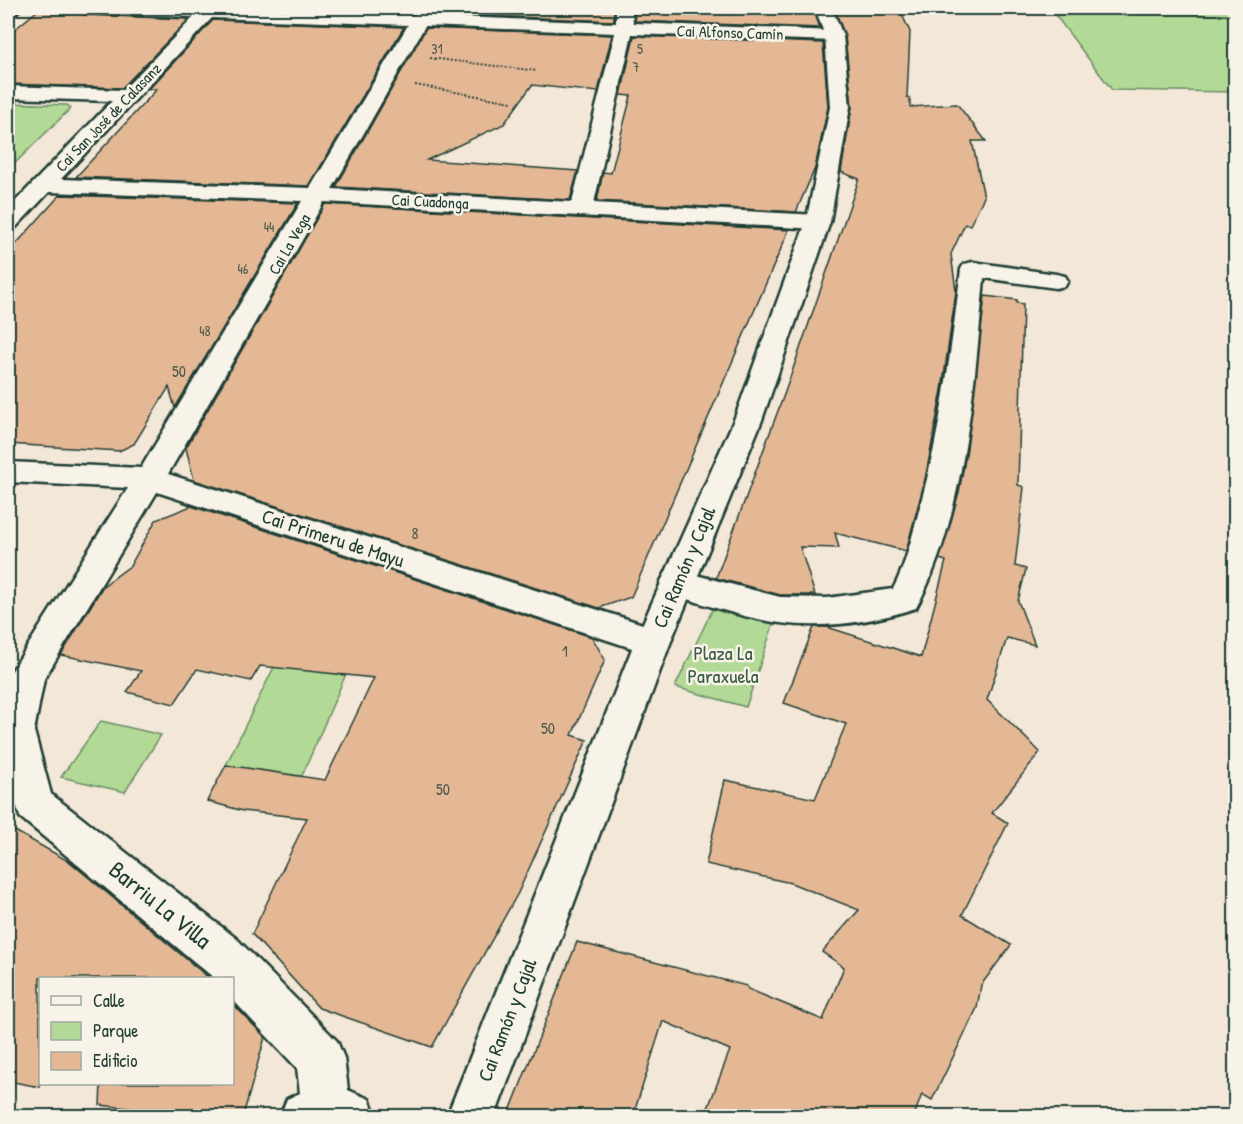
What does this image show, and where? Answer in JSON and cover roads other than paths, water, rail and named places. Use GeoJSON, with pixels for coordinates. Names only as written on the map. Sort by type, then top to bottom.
{"type":"FeatureCollection","features":[{"type":"Feature","properties":{"kind":"street"},"geometry":{"type":"LineString","coordinates":[[8,11],[12,8]]}},
{"type":"Feature","properties":{"kind":"street","name":"Cai Alfonso Camín"},"geometry":{"type":"LineString","coordinates":[[86,8],[423,14],[625,28],[829,22]]}},
{"type":"Feature","properties":{"kind":"street"},"geometry":{"type":"LineString","coordinates":[[581,210],[625,28],[624,8]]}},
{"type":"Feature","properties":{"kind":"street","name":"Cai San José de Calasanz"},"geometry":{"type":"LineString","coordinates":[[8,222],[210,10]]}},
{"type":"Feature","properties":{"kind":"street","name":"Cai La Vega"},"geometry":{"type":"LineString","coordinates":[[150,479],[423,14]]}},
{"type":"Feature","properties":{"kind":"street","name":"Cai Ramón y Cajal"},"geometry":{"type":"LineString","coordinates":[[471,1116],[653,641],[748,420],[818,222],[840,107],[829,22]]}},
{"type":"Feature","properties":{"kind":"street"},"geometry":{"type":"LineString","coordinates":[[8,92],[128,96]]}},
{"type":"Feature","properties":{"kind":"street","name":"Cai Cuadonga"},"geometry":{"type":"LineString","coordinates":[[43,185],[317,195],[818,222]]}},
{"type":"Feature","properties":{"kind":"street"},"geometry":{"type":"LineString","coordinates":[[677,583],[778,609],[820,613],[866,608],[904,599],[916,580],[945,475],[960,389],[973,269],[1056,281]]}},
{"type":"Feature","properties":{"kind":"street","name":"Cai Primeru de Mayu"},"geometry":{"type":"LineString","coordinates":[[8,472],[150,479],[653,641]]}},
{"type":"Feature","properties":{"kind":"street","name":"Barriu La Villa"},"geometry":{"type":"LineString","coordinates":[[150,479],[26,677],[10,735],[34,804],[221,954],[320,1058],[327,1114]]}},
{"type":"Feature","properties":{"kind":"park label","name":"Plaza La Paraxuela"},"geometry":{"type":"Point","coordinates":[723,664]}}]}
